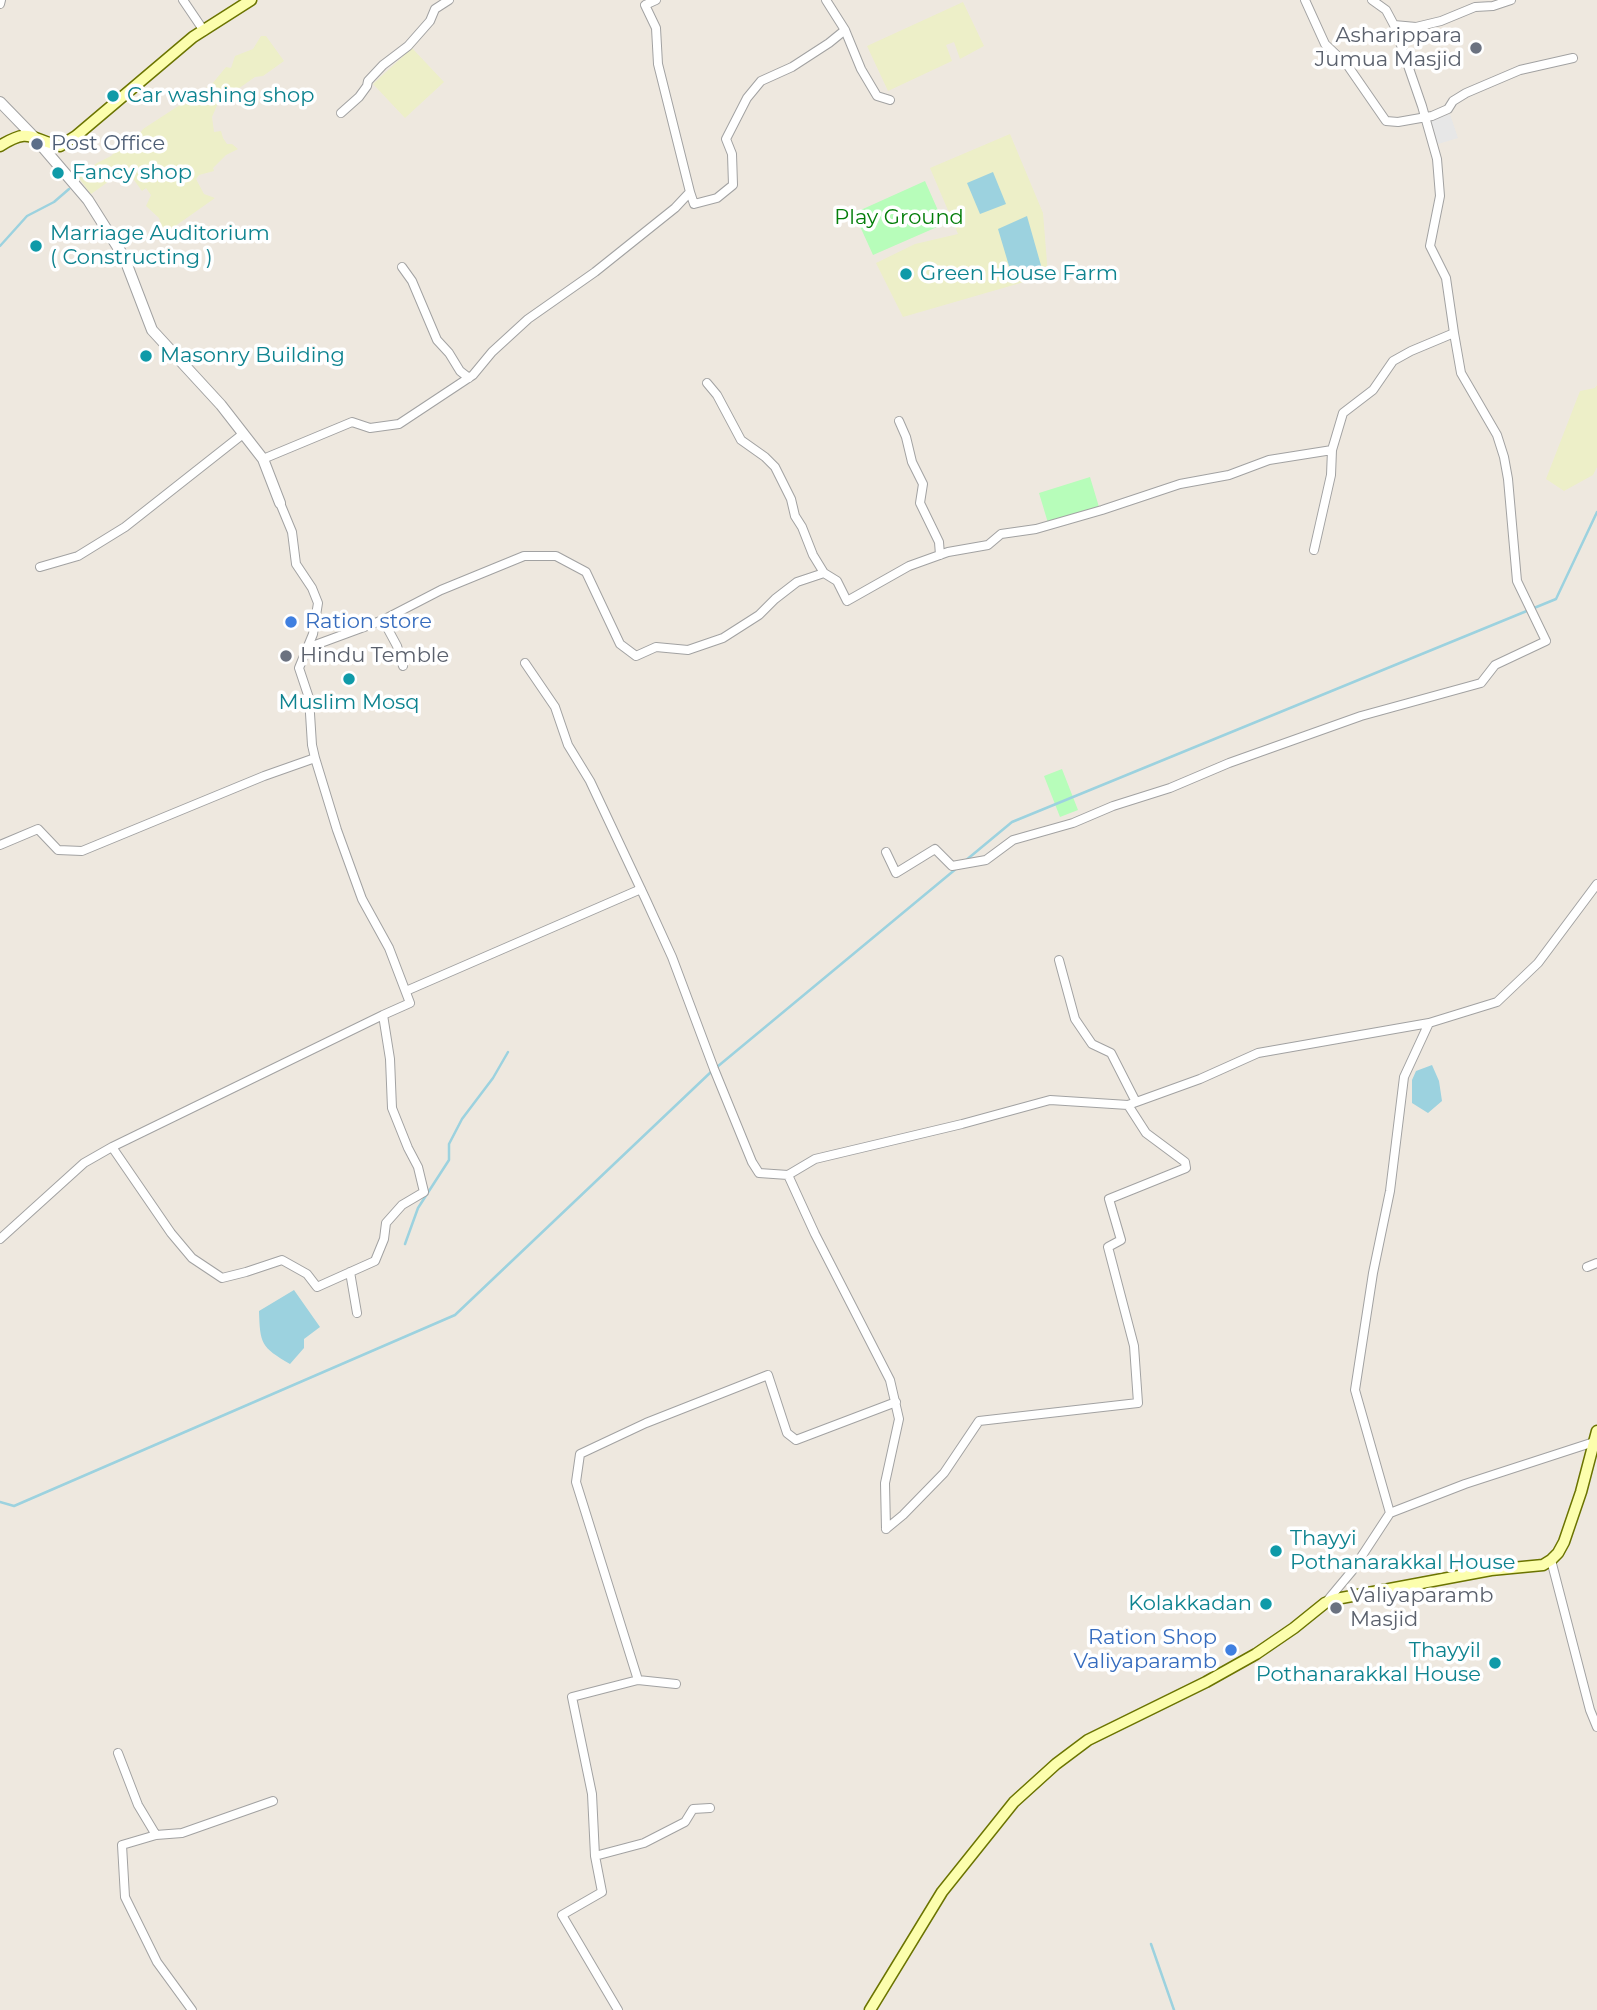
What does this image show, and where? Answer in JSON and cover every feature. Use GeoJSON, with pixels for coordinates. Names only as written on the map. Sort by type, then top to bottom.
{"type":"FeatureCollection","features":[{"type":"Feature","properties":{"kind":"main road"},"geometry":{"type":"LineString","coordinates":[[0,146],[21,135],[34,136],[60,146],[76,136],[193,37],[251,0]]}},
{"type":"Feature","properties":{"kind":"main road"},"geometry":{"type":"LineString","coordinates":[[870,2010],[942,1892],[1014,1802],[1056,1765],[1088,1740],[1206,1682],[1256,1654],[1325,1603],[1490,1570],[1542,1564],[1551,1560],[1558,1553],[1568,1530],[1595,1436]]}},
{"type":"Feature","properties":{"kind":"street"},"geometry":{"type":"LineString","coordinates":[[183,0],[204,30]]}},
{"type":"Feature","properties":{"kind":"street"},"geometry":{"type":"LineString","coordinates":[[341,113],[359,97],[368,81],[383,65],[408,46],[430,21],[435,9],[449,0]]}},
{"type":"Feature","properties":{"kind":"street"},"geometry":{"type":"LineString","coordinates":[[656,0],[645,5],[656,28],[659,64],[694,204],[717,198],[733,185],[732,154],[726,139],[747,98],[761,81],[792,67],[845,30]]}},
{"type":"Feature","properties":{"kind":"street"},"geometry":{"type":"LineString","coordinates":[[826,0],[845,30],[861,69],[877,96],[890,100]]}},
{"type":"Feature","properties":{"kind":"street"},"geometry":{"type":"LineString","coordinates":[[1305,0],[1325,44],[1348,66],[1386,121],[1398,122],[1432,116],[1448,109],[1453,101],[1466,93],[1520,70],[1573,58]]}},
{"type":"Feature","properties":{"kind":"street"},"geometry":{"type":"LineString","coordinates":[[886,852],[896,873],[935,849],[952,866],[986,860],[1013,840],[1073,823],[1361,716],[1481,684],[1495,665],[1546,641],[1517,581],[1504,457],[1497,435],[1461,373],[1446,278],[1430,246],[1440,196],[1437,159],[1394,24],[1387,10],[1372,0]]}},
{"type":"Feature","properties":{"kind":"street"},"geometry":{"type":"LineString","coordinates":[[1394,24],[1416,27],[1441,21],[1475,7],[1511,0]]}},
{"type":"Feature","properties":{"kind":"street"},"geometry":{"type":"LineString","coordinates":[[0,102],[34,136],[88,200],[124,257],[152,330],[221,405],[262,460],[292,533],[296,564],[312,587],[318,603],[313,634],[299,668],[309,698],[315,758],[362,898],[388,948],[410,1003],[84,1163],[0,1239]]}},
{"type":"Feature","properties":{"kind":"street"},"geometry":{"type":"LineString","coordinates":[[262,460],[352,422],[370,428],[399,424],[473,375],[492,352],[528,319],[590,275],[675,208],[690,192]]}},
{"type":"Feature","properties":{"kind":"street"},"geometry":{"type":"LineString","coordinates":[[402,267],[412,282],[437,340],[469,378]]}},
{"type":"Feature","properties":{"kind":"street"},"geometry":{"type":"LineString","coordinates":[[1314,550],[1331,475],[1332,450],[1343,413],[1373,390],[1393,361],[1454,333]]}},
{"type":"Feature","properties":{"kind":"street"},"geometry":{"type":"LineString","coordinates":[[708,383],[741,440],[775,467],[813,555],[824,573],[837,581],[847,601],[909,566],[940,555],[988,545],[1001,534],[1036,529],[1180,484],[1229,475],[1269,460],[1332,450]]}},
{"type":"Feature","properties":{"kind":"street"},"geometry":{"type":"LineString","coordinates":[[899,421],[906,436],[912,462],[923,484],[920,503],[939,542],[940,555]]}},
{"type":"Feature","properties":{"kind":"street"},"geometry":{"type":"LineString","coordinates":[[40,567],[78,556],[125,527],[243,434]]}},
{"type":"Feature","properties":{"kind":"street"},"geometry":{"type":"LineString","coordinates":[[307,648],[383,620],[440,590],[524,556],[556,556],[586,572],[620,644],[636,656],[656,646],[688,650],[723,638],[759,615],[797,582],[824,573]]}},
{"type":"Feature","properties":{"kind":"street"},"geometry":{"type":"LineString","coordinates":[[383,620],[397,646],[403,666]]}},
{"type":"Feature","properties":{"kind":"street"},"geometry":{"type":"LineString","coordinates":[[525,663],[555,707],[568,745],[590,781],[641,889],[672,957],[714,1069],[759,1173],[788,1175],[815,1159],[962,1125],[1050,1100],[1132,1104],[1200,1079],[1258,1053],[1429,1023],[1497,1002],[1538,963],[1597,884]]}},
{"type":"Feature","properties":{"kind":"street"},"geometry":{"type":"LineString","coordinates":[[0,845],[38,829],[58,850],[82,851],[264,776],[315,758]]}},
{"type":"Feature","properties":{"kind":"street"},"geometry":{"type":"LineString","coordinates":[[406,990],[641,889]]}},
{"type":"Feature","properties":{"kind":"street"},"geometry":{"type":"LineString","coordinates":[[788,1175],[815,1234],[890,1380],[899,1419],[885,1483],[886,1529],[903,1516],[944,1473],[979,1421],[1138,1403],[1134,1346],[1108,1247],[1121,1240],[1109,1199],[1186,1168],[1185,1161],[1146,1133],[1111,1053],[1091,1044],[1075,1019],[1059,960]]}},
{"type":"Feature","properties":{"kind":"street"},"geometry":{"type":"LineString","coordinates":[[112,1147],[171,1233],[192,1258],[222,1278],[282,1259],[307,1274],[317,1287],[375,1261],[384,1239],[386,1223],[402,1205],[424,1192],[418,1167],[392,1108],[390,1059],[383,1015]]}},
{"type":"Feature","properties":{"kind":"street"},"geometry":{"type":"LineString","coordinates":[[1390,1513],[1356,1390],[1373,1273],[1390,1191],[1404,1077],[1429,1023]]}},
{"type":"Feature","properties":{"kind":"street"},"geometry":{"type":"LineString","coordinates":[[1587,1268],[1597,1263]]}},
{"type":"Feature","properties":{"kind":"street"},"geometry":{"type":"LineString","coordinates":[[350,1272],[357,1313]]}},
{"type":"Feature","properties":{"kind":"street"},"geometry":{"type":"LineString","coordinates":[[638,1680],[576,1482],[580,1454],[646,1423],[768,1375],[787,1433],[796,1440],[895,1402]]}},
{"type":"Feature","properties":{"kind":"street"},"geometry":{"type":"LineString","coordinates":[[1325,1603],[1352,1571],[1390,1513],[1595,1436]]}},
{"type":"Feature","properties":{"kind":"street"},"geometry":{"type":"LineString","coordinates":[[1551,1560],[1590,1710],[1597,1726]]}},
{"type":"Feature","properties":{"kind":"street"},"geometry":{"type":"LineString","coordinates":[[618,2010],[562,1915],[602,1892],[595,1856],[592,1794],[572,1697],[638,1680],[676,1684]]}},
{"type":"Feature","properties":{"kind":"street"},"geometry":{"type":"LineString","coordinates":[[118,1753],[138,1805],[156,1835]]}},
{"type":"Feature","properties":{"kind":"street"},"geometry":{"type":"LineString","coordinates":[[192,2010],[157,1962],[125,1897],[122,1845],[156,1835],[182,1833],[273,1801]]}},
{"type":"Feature","properties":{"kind":"street"},"geometry":{"type":"LineString","coordinates":[[595,1856],[644,1843],[685,1822],[693,1809],[710,1808]]}},
{"type":"Feature","properties":{"kind":"green space"},"geometry":{"type":"Polygon","coordinates":[[[963,2],[984,46],[960,59],[954,42],[946,45],[952,61],[888,91],[867,46],[963,2]]]}},
{"type":"Feature","properties":{"kind":"green space"},"geometry":{"type":"Polygon","coordinates":[[[261,36],[266,36],[284,61],[218,103],[212,117],[214,132],[221,131],[227,144],[238,149],[226,155],[213,168],[214,171],[199,175],[196,179],[204,194],[215,198],[164,234],[159,218],[146,206],[151,195],[146,188],[142,191],[126,169],[91,194],[78,177],[111,156],[125,141],[134,141],[143,129],[212,84],[226,67],[231,68],[235,56],[253,49],[261,36]]]}},
{"type":"Feature","properties":{"kind":"green space"},"geometry":{"type":"Polygon","coordinates":[[[412,48],[444,82],[405,118],[373,84],[412,48]]]}},
{"type":"Feature","properties":{"kind":"green space"},"geometry":{"type":"Polygon","coordinates":[[[1010,134],[1043,213],[1048,275],[903,317],[876,263],[915,244],[958,234],[930,168],[1010,134]]]}},
{"type":"Feature","properties":{"kind":"green space","name":"Play Ground"},"geometry":{"type":"Polygon","coordinates":[[[925,181],[944,224],[873,255],[854,213],[925,181]]]}},
{"type":"Feature","properties":{"kind":"green space"},"geometry":{"type":"Polygon","coordinates":[[[1597,385],[1597,467],[1593,475],[1564,491],[1546,479],[1580,391],[1595,388],[1597,385]]]}},
{"type":"Feature","properties":{"kind":"green space"},"geometry":{"type":"Polygon","coordinates":[[[1090,477],[1099,507],[1048,523],[1039,493],[1090,477]]]}},
{"type":"Feature","properties":{"kind":"green space"},"geometry":{"type":"Polygon","coordinates":[[[1062,769],[1078,810],[1060,817],[1044,776],[1062,769]]]}},
{"type":"Feature","properties":{"kind":"shaded area"},"geometry":{"type":"Polygon","coordinates":[[[1450,114],[1458,138],[1438,144],[1430,120],[1450,114]]]}},
{"type":"Feature","properties":{"kind":"water"},"geometry":{"type":"Polygon","coordinates":[[[993,172],[1006,204],[980,214],[967,183],[993,172]]]}},
{"type":"Feature","properties":{"kind":"water"},"geometry":{"type":"Polygon","coordinates":[[[1027,216],[1042,269],[1012,276],[998,229],[1027,216]]]}},
{"type":"Feature","properties":{"kind":"water"},"geometry":{"type":"Polygon","coordinates":[[[1432,1065],[1439,1081],[1442,1101],[1428,1113],[1412,1103],[1412,1080],[1416,1071],[1432,1065]]]}},
{"type":"Feature","properties":{"kind":"water"},"geometry":{"type":"Polygon","coordinates":[[[294,1290],[320,1327],[304,1339],[304,1348],[290,1364],[264,1344],[259,1311],[294,1290]]]}},
{"type":"Feature","properties":{"kind":"waterway"},"geometry":{"type":"LineString","coordinates":[[0,246],[27,216],[54,202],[69,189]]}},
{"type":"Feature","properties":{"kind":"waterway"},"geometry":{"type":"LineString","coordinates":[[965,861],[1012,822],[1556,599],[1597,512]]}},
{"type":"Feature","properties":{"kind":"waterway"},"geometry":{"type":"LineString","coordinates":[[717,1067],[957,868]]}},
{"type":"Feature","properties":{"kind":"waterway"},"geometry":{"type":"LineString","coordinates":[[405,1244],[418,1208],[449,1160],[449,1144],[462,1119],[493,1078],[508,1052]]}},
{"type":"Feature","properties":{"kind":"waterway"},"geometry":{"type":"LineString","coordinates":[[0,1502],[14,1506],[455,1315],[712,1071]]}},
{"type":"Feature","properties":{"kind":"waterway"},"geometry":{"type":"LineString","coordinates":[[1151,1944],[1174,2010]]}},
{"type":"Feature","properties":{"kind":"place","name":"Asharippara Jumua Masjid"},"geometry":{"type":"Point","coordinates":[1476,48]}},
{"type":"Feature","properties":{"kind":"place","name":"Car washing shop"},"geometry":{"type":"Point","coordinates":[113,96]}},
{"type":"Feature","properties":{"kind":"place","name":"Post Office"},"geometry":{"type":"Point","coordinates":[37,144]}},
{"type":"Feature","properties":{"kind":"place","name":"Fancy shop"},"geometry":{"type":"Point","coordinates":[58,173]}},
{"type":"Feature","properties":{"kind":"place","name":"Marriage Auditorium ( Constructing )"},"geometry":{"type":"Point","coordinates":[36,246]}},
{"type":"Feature","properties":{"kind":"place","name":"Green House Farm"},"geometry":{"type":"Point","coordinates":[906,274]}},
{"type":"Feature","properties":{"kind":"place","name":"Masonry Building"},"geometry":{"type":"Point","coordinates":[146,356]}},
{"type":"Feature","properties":{"kind":"place","name":"Ration store"},"geometry":{"type":"Point","coordinates":[291,622]}},
{"type":"Feature","properties":{"kind":"place","name":"Hindu Temble"},"geometry":{"type":"Point","coordinates":[286,656]}},
{"type":"Feature","properties":{"kind":"place","name":"Muslim Mosq"},"geometry":{"type":"Point","coordinates":[349,679]}},
{"type":"Feature","properties":{"kind":"place","name":"Thayyi Pothanarakkal House"},"geometry":{"type":"Point","coordinates":[1276,1551]}},
{"type":"Feature","properties":{"kind":"place","name":"Kolakkadan"},"geometry":{"type":"Point","coordinates":[1266,1604]}},
{"type":"Feature","properties":{"kind":"place","name":"Valiyaparamb Masjid"},"geometry":{"type":"Point","coordinates":[1336,1608]}},
{"type":"Feature","properties":{"kind":"place","name":"Ration Shop Valiyaparamb"},"geometry":{"type":"Point","coordinates":[1231,1650]}},
{"type":"Feature","properties":{"kind":"place","name":"Thayyil Pothanarakkal House"},"geometry":{"type":"Point","coordinates":[1495,1663]}}]}
